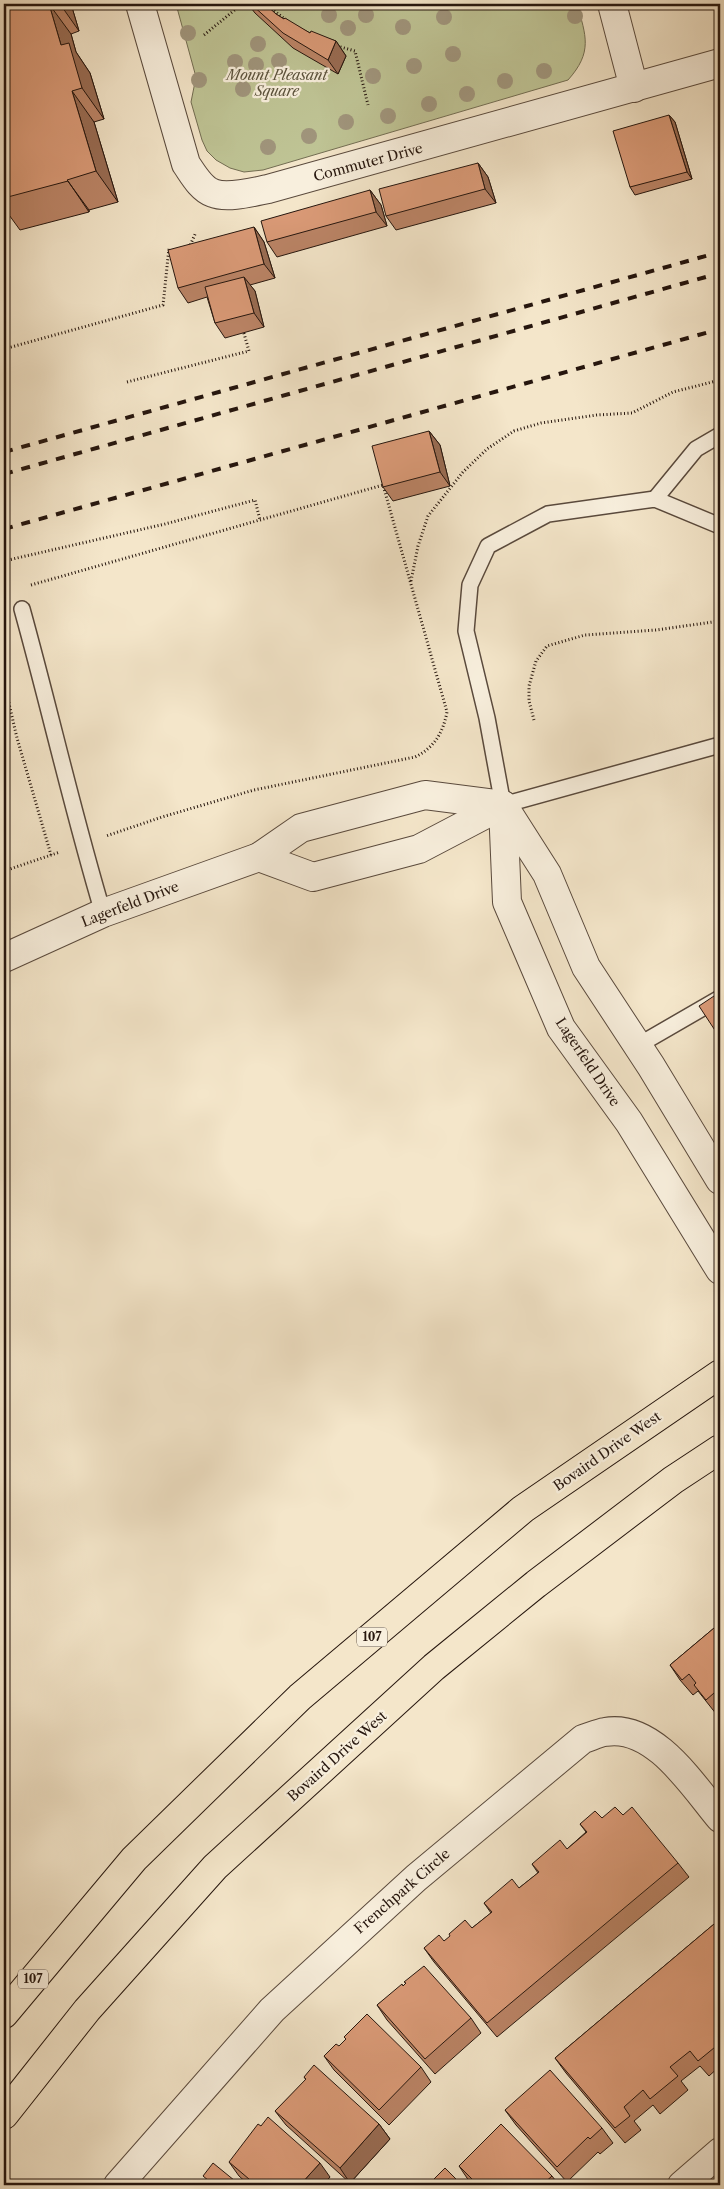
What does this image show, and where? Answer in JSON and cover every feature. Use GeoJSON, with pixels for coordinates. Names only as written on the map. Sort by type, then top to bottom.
{"type":"FeatureCollection","features":[{"type":"Feature","properties":{"kind":"main road","name":"Bovaird Drive West"},"geometry":{"type":"LineString","coordinates":[[4,2014],[134,1859],[300,1697],[523,1509],[720,1374]]}},
{"type":"Feature","properties":{"kind":"main road","name":"Bovaird Drive West"},"geometry":{"type":"LineString","coordinates":[[4,2115],[87,2010],[215,1866],[434,1667],[536,1584],[673,1480],[720,1448]]}},
{"type":"Feature","properties":{"kind":"street","name":"Commuter Drive"},"geometry":{"type":"LineString","coordinates":[[140,4],[186,164],[198,182],[213,193],[240,195],[268,190],[720,63]]}},
{"type":"Feature","properties":{"kind":"street"},"geometry":{"type":"LineString","coordinates":[[612,4],[634,88]]}},
{"type":"Feature","properties":{"kind":"street","name":"Lagerfeld Drive"},"geometry":{"type":"LineString","coordinates":[[4,958],[103,913],[260,858],[301,828],[425,795],[503,805],[507,902],[562,1028],[628,1122],[720,1270]]}},
{"type":"Feature","properties":{"kind":"street"},"geometry":{"type":"LineString","coordinates":[[260,858],[313,876],[419,848],[503,805],[547,874],[586,967],[638,1046],[720,1180]]}},
{"type":"Feature","properties":{"kind":"street","name":"Frenchpark Circle"},"geometry":{"type":"LineString","coordinates":[[118,2185],[272,2010],[416,1878],[583,1739],[606,1732],[627,1733],[651,1741],[672,1761],[720,1818]]}},
{"type":"Feature","properties":{"kind":"street"},"geometry":{"type":"LineString","coordinates":[[682,2185],[720,2152]]}},
{"type":"Feature","properties":{"kind":"lane"},"geometry":{"type":"LineString","coordinates":[[654,499],[696,449],[720,435]]}},
{"type":"Feature","properties":{"kind":"lane"},"geometry":{"type":"LineString","coordinates":[[720,526],[654,499],[548,514],[488,546],[470,585],[466,631],[487,718],[503,805],[720,745]]}},
{"type":"Feature","properties":{"kind":"lane"},"geometry":{"type":"LineString","coordinates":[[22,610],[65,768],[83,845],[103,913]]}},
{"type":"Feature","properties":{"kind":"lane"},"geometry":{"type":"LineString","coordinates":[[638,1046],[720,998]]}},
{"type":"Feature","properties":{"kind":"path"},"geometry":{"type":"LineString","coordinates":[[204,35],[242,4]]}},
{"type":"Feature","properties":{"kind":"path"},"geometry":{"type":"LineString","coordinates":[[266,4],[295,26]]}},
{"type":"Feature","properties":{"kind":"path"},"geometry":{"type":"LineString","coordinates":[[333,44],[355,51],[368,105]]}},
{"type":"Feature","properties":{"kind":"path"},"geometry":{"type":"LineString","coordinates":[[196,232],[187,251],[197,253]]}},
{"type":"Feature","properties":{"kind":"path"},"geometry":{"type":"LineString","coordinates":[[4,349],[163,305],[169,248]]}},
{"type":"Feature","properties":{"kind":"path"},"geometry":{"type":"LineString","coordinates":[[127,382],[249,351],[241,324]]}},
{"type":"Feature","properties":{"kind":"path"},"geometry":{"type":"LineString","coordinates":[[411,584],[418,546],[428,516],[463,472],[488,449],[514,431],[541,423],[597,415],[632,414],[673,392],[720,380]]}},
{"type":"Feature","properties":{"kind":"path"},"geometry":{"type":"LineString","coordinates":[[4,871],[162,817],[254,790],[415,757],[426,752],[435,742],[444,728],[447,712],[383,485],[23,587]]}},
{"type":"Feature","properties":{"kind":"path"},"geometry":{"type":"LineString","coordinates":[[4,562],[165,524],[255,500],[260,520]]}},
{"type":"Feature","properties":{"kind":"path"},"geometry":{"type":"LineString","coordinates":[[534,720],[528,701],[528,686],[536,661],[547,646],[586,635],[656,630],[720,621]]}},
{"type":"Feature","properties":{"kind":"path"},"geometry":{"type":"LineString","coordinates":[[4,682],[17,738],[51,855]]}},
{"type":"Feature","properties":{"kind":"green space","name":"Mount Pleasant Square"},"geometry":{"type":"Polygon","coordinates":[[[176,4],[577,4],[585,35],[585,44],[581,61],[568,80],[263,170],[244,172],[230,168],[216,160],[207,151],[202,140],[191,102],[196,77],[176,4]]]}},
{"type":"Feature","properties":{"kind":"building"},"geometry":{"type":"Polygon","coordinates":[[[4,4],[49,4],[61,45],[69,43],[82,88],[72,91],[96,171],[68,181],[4,198],[4,4]]]}},
{"type":"Feature","properties":{"kind":"building"},"geometry":{"type":"Polygon","coordinates":[[[251,4],[265,4],[276,14],[310,33],[311,31],[336,41],[328,60],[283,33],[251,4]]]}},
{"type":"Feature","properties":{"kind":"building"},"geometry":{"type":"Polygon","coordinates":[[[669,115],[687,172],[630,187],[613,131],[669,115]]]}},
{"type":"Feature","properties":{"kind":"building"},"geometry":{"type":"Polygon","coordinates":[[[478,163],[485,189],[386,216],[379,189],[478,163]]]}},
{"type":"Feature","properties":{"kind":"building"},"geometry":{"type":"Polygon","coordinates":[[[370,190],[376,212],[267,242],[261,221],[370,190]]]}},
{"type":"Feature","properties":{"kind":"building"},"geometry":{"type":"Polygon","coordinates":[[[254,227],[264,264],[178,288],[168,250],[254,227]]]}},
{"type":"Feature","properties":{"kind":"building"},"geometry":{"type":"Polygon","coordinates":[[[244,277],[254,313],[215,323],[205,287],[244,277]]]}},
{"type":"Feature","properties":{"kind":"building"},"geometry":{"type":"Polygon","coordinates":[[[429,431],[440,472],[383,487],[372,446],[429,431]]]}},
{"type":"Feature","properties":{"kind":"building"},"geometry":{"type":"Polygon","coordinates":[[[720,992],[720,1038],[699,1006],[720,992]]]}},
{"type":"Feature","properties":{"kind":"building"},"geometry":{"type":"Polygon","coordinates":[[[720,1623],[720,1701],[714,1693],[706,1700],[694,1685],[696,1683],[689,1674],[682,1680],[670,1665],[720,1623]]]}},
{"type":"Feature","properties":{"kind":"building"},"geometry":{"type":"Polygon","coordinates":[[[615,1807],[623,1815],[632,1807],[678,1863],[487,2023],[424,1948],[439,1935],[444,1941],[465,1920],[472,1928],[492,1912],[484,1903],[512,1879],[519,1888],[539,1872],[532,1864],[560,1840],[567,1849],[587,1832],[580,1824],[595,1811],[602,1818],[615,1807]]]}},
{"type":"Feature","properties":{"kind":"building"},"geometry":{"type":"Polygon","coordinates":[[[720,1919],[720,2026],[718,2028],[720,2031],[720,2043],[698,2061],[690,2051],[670,2067],[678,2076],[650,2099],[643,2090],[624,2107],[630,2116],[615,2128],[555,2058],[720,1919]]]}},
{"type":"Feature","properties":{"kind":"building"},"geometry":{"type":"Polygon","coordinates":[[[424,1966],[471,2018],[425,2059],[377,2005],[402,1984],[403,1986],[406,1983],[404,1982],[424,1966]]]}},
{"type":"Feature","properties":{"kind":"building"},"geometry":{"type":"Polygon","coordinates":[[[367,2014],[421,2067],[379,2110],[324,2056],[336,2044],[339,2046],[346,2039],[344,2037],[367,2014]]]}},
{"type":"Feature","properties":{"kind":"building"},"geometry":{"type":"Polygon","coordinates":[[[314,2065],[379,2124],[340,2168],[275,2111],[306,2079],[304,2077],[314,2065]]]}},
{"type":"Feature","properties":{"kind":"building"},"geometry":{"type":"Polygon","coordinates":[[[550,2070],[602,2128],[590,2139],[588,2137],[557,2167],[505,2110],[550,2070]]]}},
{"type":"Feature","properties":{"kind":"building"},"geometry":{"type":"Polygon","coordinates":[[[268,2117],[320,2163],[300,2185],[256,2185],[229,2162],[258,2124],[261,2126],[268,2117]]]}},
{"type":"Feature","properties":{"kind":"building"},"geometry":{"type":"Polygon","coordinates":[[[501,2124],[552,2176],[542,2185],[478,2185],[459,2166],[501,2124]]]}},
{"type":"Feature","properties":{"kind":"building"},"geometry":{"type":"Polygon","coordinates":[[[213,2163],[240,2185],[205,2185],[209,2181],[203,2176],[213,2163]]]}},
{"type":"Feature","properties":{"kind":"building"},"geometry":{"type":"Polygon","coordinates":[[[445,2168],[462,2185],[428,2185],[445,2168]]]}},
{"type":"Feature","properties":{"kind":"railway"},"geometry":{"type":"LineString","coordinates":[[4,452],[720,252]]}},
{"type":"Feature","properties":{"kind":"railway"},"geometry":{"type":"LineString","coordinates":[[4,474],[720,273]]}},
{"type":"Feature","properties":{"kind":"railway"},"geometry":{"type":"LineString","coordinates":[[4,529],[720,329]]}}]}
